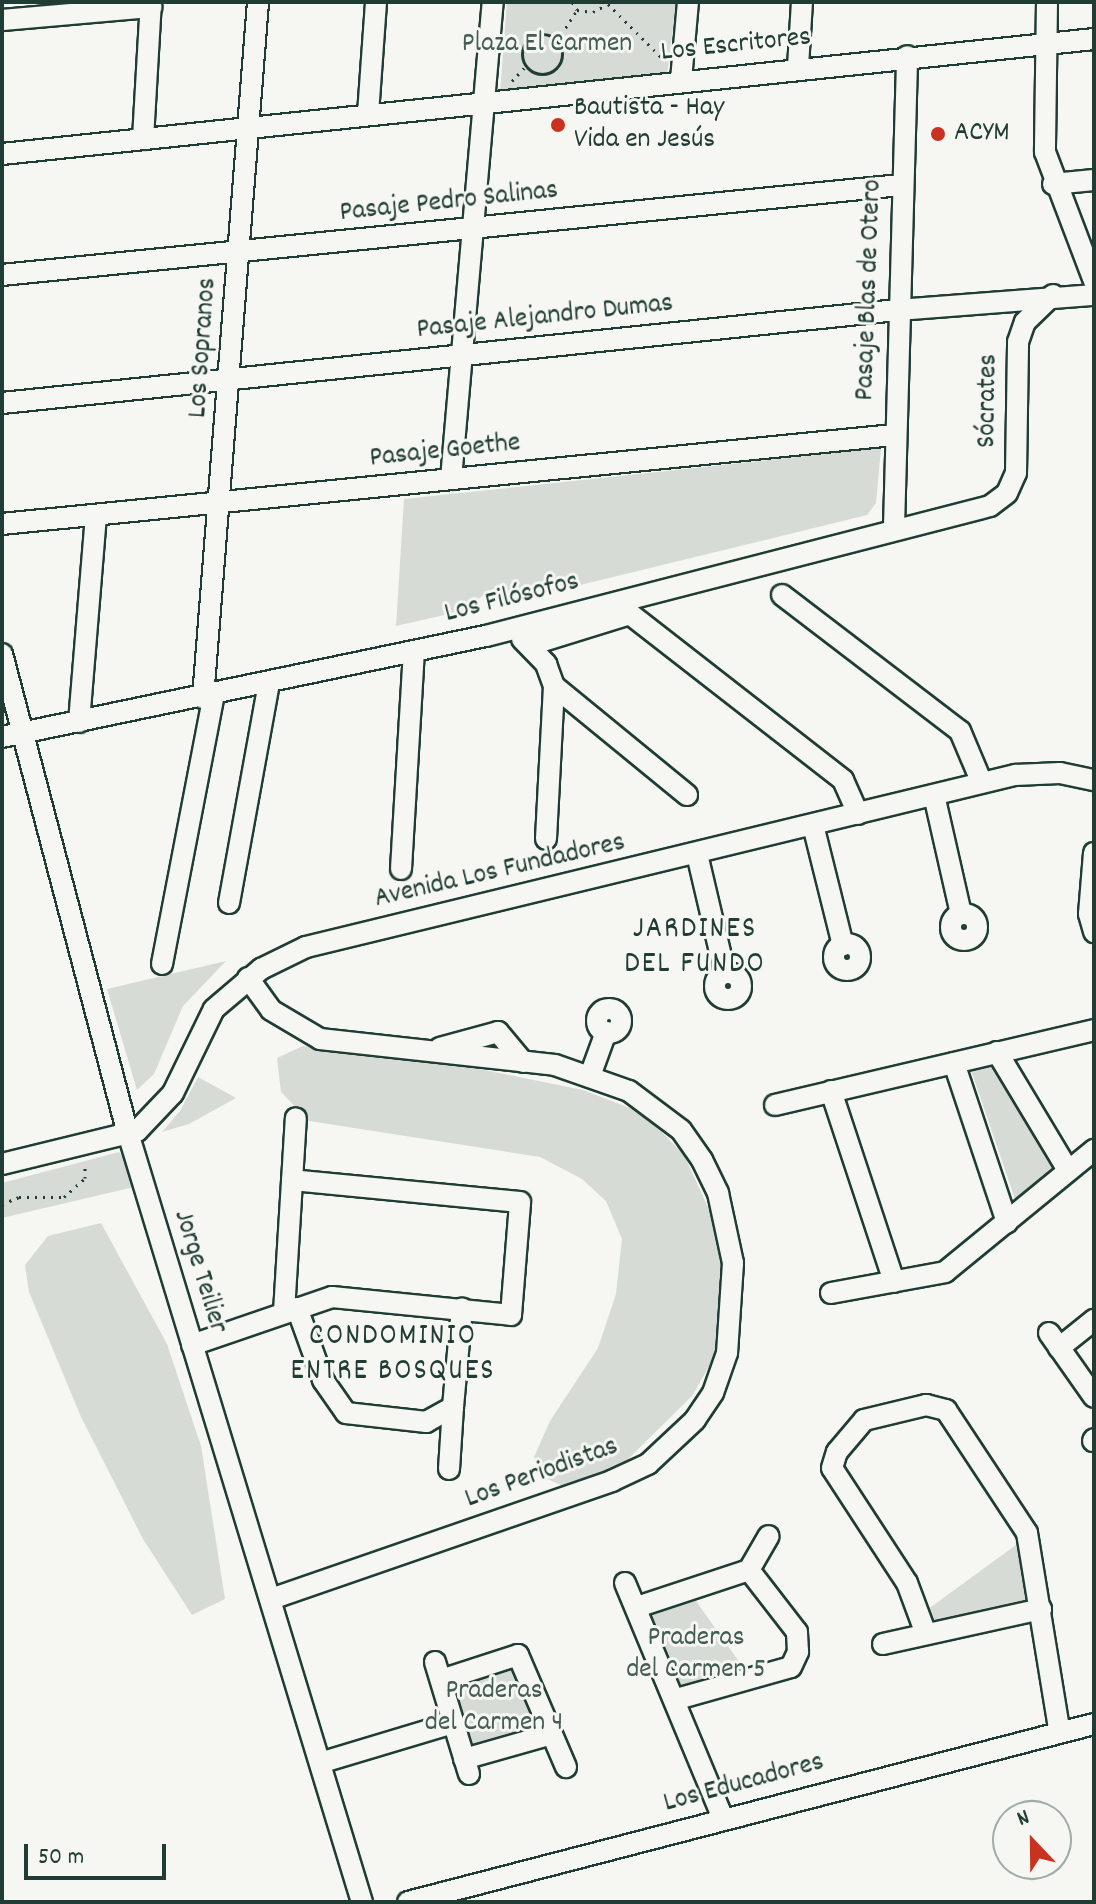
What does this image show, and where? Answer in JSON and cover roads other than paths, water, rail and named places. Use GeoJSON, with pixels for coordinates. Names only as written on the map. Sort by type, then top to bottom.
{"type":"FeatureCollection","features":[{"type":"Feature","properties":{"kind":"street","name":"Los Sopranos"},"geometry":{"type":"LineString","coordinates":[[162,964],[209,696],[246,128],[258,2]]}},
{"type":"Feature","properties":{"kind":"street"},"geometry":{"type":"LineString","coordinates":[[368,114],[376,2]]}},
{"type":"Feature","properties":{"kind":"street"},"geometry":{"type":"LineString","coordinates":[[451,479],[493,2]]}},
{"type":"Feature","properties":{"kind":"street"},"geometry":{"type":"LineString","coordinates":[[681,80],[688,2]]}},
{"type":"Feature","properties":{"kind":"street"},"geometry":{"type":"LineString","coordinates":[[798,67],[802,2]]}},
{"type":"Feature","properties":{"kind":"street"},"geometry":{"type":"LineString","coordinates":[[1047,2],[1044,43],[1045,152],[1053,184],[1094,281]]}},
{"type":"Feature","properties":{"kind":"street"},"geometry":{"type":"LineString","coordinates":[[2,20],[151,4],[143,139]]}},
{"type":"Feature","properties":{"kind":"street","name":"Los Escritores"},"geometry":{"type":"LineString","coordinates":[[2,154],[798,67],[1094,39]]}},
{"type":"Feature","properties":{"kind":"street","name":"Pasaje Blas de Otero"},"geometry":{"type":"LineString","coordinates":[[894,527],[893,435],[907,56]]}},
{"type":"Feature","properties":{"kind":"street"},"geometry":{"type":"LineString","coordinates":[[1053,184],[1094,180]]}},
{"type":"Feature","properties":{"kind":"street","name":"Pasaje Pedro Salinas"},"geometry":{"type":"LineString","coordinates":[[2,275],[901,185]]}},
{"type":"Feature","properties":{"kind":"street","name":"Pasaje Alejandro Dumas"},"geometry":{"type":"LineString","coordinates":[[2,403],[898,310],[1053,295],[1094,295]]}},
{"type":"Feature","properties":{"kind":"street","name":"Sócrates"},"geometry":{"type":"LineString","coordinates":[[1016,473],[1018,342],[1025,322],[1053,295]]}},
{"type":"Feature","properties":{"kind":"street","name":"Pasaje Goethe"},"geometry":{"type":"LineString","coordinates":[[2,524],[221,505],[893,435]]}},
{"type":"Feature","properties":{"kind":"street","name":"Los Filósofos"},"geometry":{"type":"LineString","coordinates":[[2,737],[209,696],[511,630],[894,527],[990,506],[1007,493],[1016,473]]}},
{"type":"Feature","properties":{"kind":"street"},"geometry":{"type":"LineString","coordinates":[[79,722],[96,516]]}},
{"type":"Feature","properties":{"kind":"street"},"geometry":{"type":"LineString","coordinates":[[782,595],[960,731],[982,783]]}},
{"type":"Feature","properties":{"kind":"street"},"geometry":{"type":"LineString","coordinates":[[530,645],[630,614],[843,780],[858,814]]}},
{"type":"Feature","properties":{"kind":"street"},"geometry":{"type":"LineString","coordinates":[[511,630],[530,645],[554,686],[687,795]]}},
{"type":"Feature","properties":{"kind":"street"},"geometry":{"type":"LineString","coordinates":[[401,869],[414,652]]}},
{"type":"Feature","properties":{"kind":"street","name":"Jorge Teilier"},"geometry":{"type":"LineString","coordinates":[[2,654],[128,1133],[323,1762],[362,1902]]}},
{"type":"Feature","properties":{"kind":"street"},"geometry":{"type":"LineString","coordinates":[[229,903],[269,683]]}},
{"type":"Feature","properties":{"kind":"street"},"geometry":{"type":"LineString","coordinates":[[546,839],[554,686]]}},
{"type":"Feature","properties":{"kind":"street","name":"Avenida Los Fundadores"},"geometry":{"type":"LineString","coordinates":[[2,1164],[128,1133],[157,1114],[173,1093],[214,1009],[248,978],[306,947],[982,783],[1041,772],[1094,780]]}},
{"type":"Feature","properties":{"kind":"street"},"geometry":{"type":"LineString","coordinates":[[934,795],[961,914]]}},
{"type":"Feature","properties":{"kind":"street"},"geometry":{"type":"LineString","coordinates":[[813,825],[843,945]]}},
{"type":"Feature","properties":{"kind":"street"},"geometry":{"type":"LineString","coordinates":[[1094,853],[1089,914],[1094,932]]}},
{"type":"Feature","properties":{"kind":"street"},"geometry":{"type":"LineString","coordinates":[[697,854],[725,973]]}},
{"type":"Feature","properties":{"kind":"street","name":"Los Periodistas"},"geometry":{"type":"LineString","coordinates":[[248,978],[271,1010],[320,1039],[437,1049],[523,1062],[590,1076],[629,1091],[681,1130],[718,1193],[732,1252],[734,1305],[727,1353],[713,1393],[671,1446],[612,1481],[272,1599]]}},
{"type":"Feature","properties":{"kind":"street"},"geometry":{"type":"LineString","coordinates":[[775,1105],[1094,1030]]}},
{"type":"Feature","properties":{"kind":"street"},"geometry":{"type":"LineString","coordinates":[[590,1076],[606,1032]]}},
{"type":"Feature","properties":{"kind":"street"},"geometry":{"type":"LineString","coordinates":[[997,1052],[1068,1170]]}},
{"type":"Feature","properties":{"kind":"street"},"geometry":{"type":"LineString","coordinates":[[954,1063],[1007,1222]]}},
{"type":"Feature","properties":{"kind":"street"},"geometry":{"type":"LineString","coordinates":[[831,1091],[894,1282]]}},
{"type":"Feature","properties":{"kind":"street"},"geometry":{"type":"LineString","coordinates":[[296,1118],[290,1310],[323,1380],[346,1413],[426,1422],[453,1407]]}},
{"type":"Feature","properties":{"kind":"street"},"geometry":{"type":"LineString","coordinates":[[831,1293],[945,1272],[1094,1150]]}},
{"type":"Feature","properties":{"kind":"street"},"geometry":{"type":"LineString","coordinates":[[192,1345],[332,1297],[511,1315],[520,1202],[292,1180]]}},
{"type":"Feature","properties":{"kind":"street"},"geometry":{"type":"LineString","coordinates":[[449,1469],[462,1308]]}},
{"type":"Feature","properties":{"kind":"street"},"geometry":{"type":"LineString","coordinates":[[1094,1320],[1054,1340],[1094,1397]]}},
{"type":"Feature","properties":{"kind":"street"},"geometry":{"type":"LineString","coordinates":[[926,1634],[907,1583],[832,1468],[837,1452],[864,1420],[926,1405],[946,1410],[1027,1533],[1059,1729]]}},
{"type":"Feature","properties":{"kind":"street"},"geometry":{"type":"LineString","coordinates":[[637,1607],[749,1570],[769,1536]]}},
{"type":"Feature","properties":{"kind":"street"},"geometry":{"type":"LineString","coordinates":[[677,1699],[791,1667],[798,1652],[797,1632],[749,1570]]}},
{"type":"Feature","properties":{"kind":"street"},"geometry":{"type":"LineString","coordinates":[[625,1583],[677,1699],[723,1819]]}},
{"type":"Feature","properties":{"kind":"street"},"geometry":{"type":"LineString","coordinates":[[883,1644],[1041,1609]]}},
{"type":"Feature","properties":{"kind":"street"},"geometry":{"type":"LineString","coordinates":[[552,1734],[467,1766],[438,1671],[518,1655],[552,1734],[566,1767]]}},
{"type":"Feature","properties":{"kind":"street"},"geometry":{"type":"LineString","coordinates":[[323,1762],[453,1723]]}},
{"type":"Feature","properties":{"kind":"street","name":"Los Educadores"},"geometry":{"type":"LineString","coordinates":[[408,1902],[1059,1729],[1094,1724]]}},
{"type":"Feature","properties":{"kind":"place","name":"Bautista - Hay Vida en Jesús"},"geometry":{"type":"Point","coordinates":[558,125]}},
{"type":"Feature","properties":{"kind":"place","name":"ACYM"},"geometry":{"type":"Point","coordinates":[938,134]}},
{"type":"Feature","properties":{"kind":"district","name":"JARDINES DEL FUNDO"},"geometry":{"type":"Point","coordinates":[695,948]}},
{"type":"Feature","properties":{"kind":"district","name":"CONDOMINIO ENTRE BOSQUES"},"geometry":{"type":"Point","coordinates":[393,1355]}},
{"type":"Feature","properties":{"kind":"park label","name":"Plaza El Carmen"},"geometry":{"type":"Point","coordinates":[547,45]}},
{"type":"Feature","properties":{"kind":"park label","name":"Praderas del Carmen 5"},"geometry":{"type":"Point","coordinates":[696,1655]}},
{"type":"Feature","properties":{"kind":"park label","name":"Praderas del Carmen 4"},"geometry":{"type":"Point","coordinates":[494,1708]}}]}
